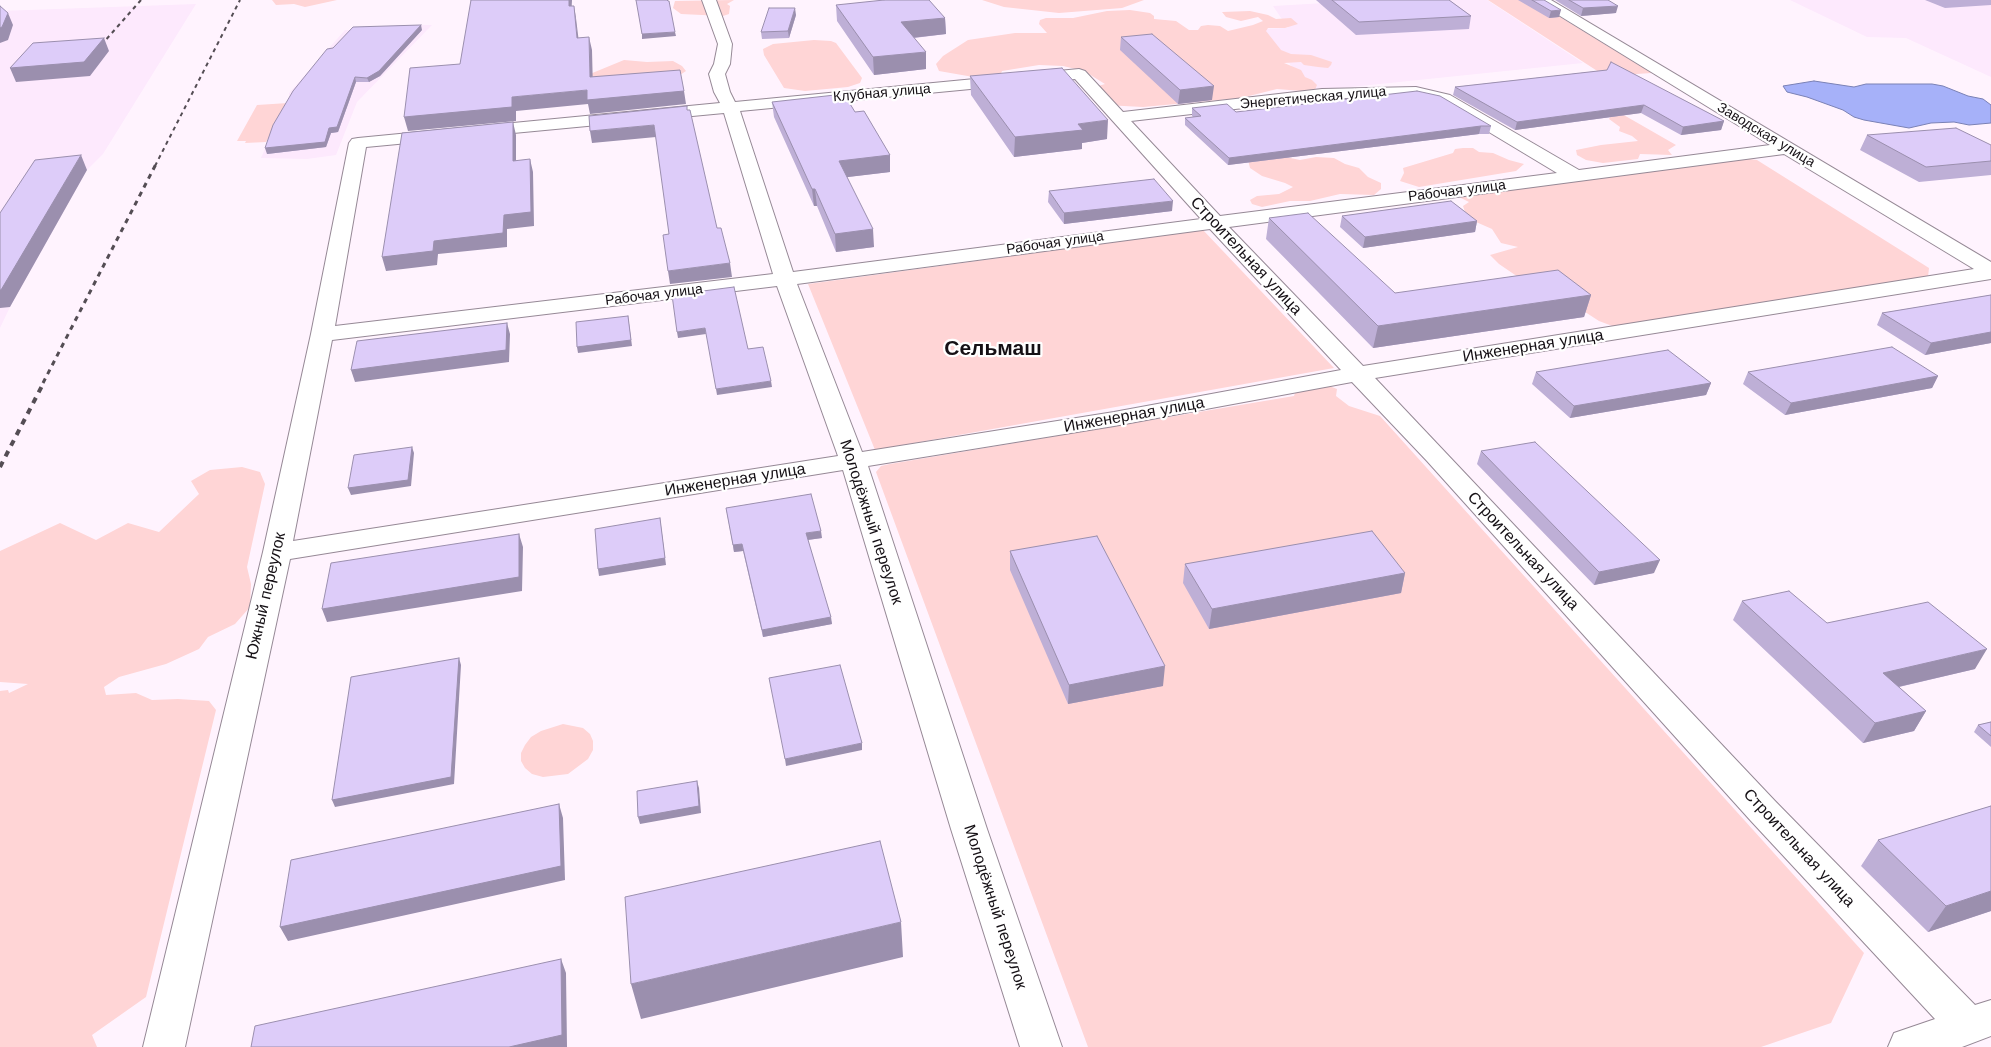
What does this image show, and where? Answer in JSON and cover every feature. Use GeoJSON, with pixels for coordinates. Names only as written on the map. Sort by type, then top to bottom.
{"type":"FeatureCollection","features":[{"type":"Feature","properties":{"kind":"street","name":"Молодёжный переулок"},"geometry":{"type":"LineString","coordinates":[[709,0],[725,44],[722,64],[717,74],[722,92],[730,107],[785,279],[853,462],[968,829],[1041,1047]]}},
{"type":"Feature","properties":{"kind":"street","name":"Заводская улица"},"geometry":{"type":"LineString","coordinates":[[1541,0],[1991,272]]}},
{"type":"Feature","properties":{"kind":"street","name":"Клубная улица"},"geometry":{"type":"LineString","coordinates":[[358,143],[1079,74]]}},
{"type":"Feature","properties":{"kind":"street","name":"Строительная улица"},"geometry":{"type":"LineString","coordinates":[[1079,74],[1214,222],[1436,456],[1763,811],[1980,1022]]}},
{"type":"Feature","properties":{"kind":"street","name":"Энергетическая улица"},"geometry":{"type":"LineString","coordinates":[[1120,117],[1322,94],[1416,92],[1444,98],[1576,176]]}},
{"type":"Feature","properties":{"kind":"street","name":"Южный переулок"},"geometry":{"type":"LineString","coordinates":[[164,1047],[277,552],[322,334],[358,143]]}},
{"type":"Feature","properties":{"kind":"street","name":"Рабочая улица"},"geometry":{"type":"LineString","coordinates":[[322,334],[785,279],[1788,148]]}},
{"type":"Feature","properties":{"kind":"street","name":"Инженерная улица"},"geometry":{"type":"LineString","coordinates":[[277,552],[853,462],[1114,419],[1357,374],[1991,272]]}},
{"type":"Feature","properties":{"kind":"street"},"geometry":{"type":"LineString","coordinates":[[1909,1047],[1980,1022]]}},
{"type":"Feature","properties":{"kind":"shaded area"},"geometry":{"type":"Polygon","coordinates":[[[272,0],[337,0],[305,7],[294,4],[276,5],[272,0]]]}},
{"type":"Feature","properties":{"kind":"shaded area"},"geometry":{"type":"Polygon","coordinates":[[[734,0],[727,4],[730,6],[729,14],[723,16],[681,14],[673,8],[675,1],[734,0]]]}},
{"type":"Feature","properties":{"kind":"shaded area"},"geometry":{"type":"Polygon","coordinates":[[[982,0],[1144,0],[1122,8],[1059,13],[1004,7],[982,0]]]}},
{"type":"Feature","properties":{"kind":"shaded area"},"geometry":{"type":"Polygon","coordinates":[[[1377,0],[1487,0],[1583,63],[1312,91],[1261,29],[1288,28],[1273,6],[1377,0]]]}},
{"type":"Feature","properties":{"kind":"shaded area"},"geometry":{"type":"Polygon","coordinates":[[[1488,0],[1532,0],[1652,73],[1605,76],[1488,0]]]}},
{"type":"Feature","properties":{"kind":"shaded area"},"geometry":{"type":"Polygon","coordinates":[[[1790,0],[1991,0],[1991,77],[1906,38],[1867,37],[1790,0]]]}},
{"type":"Feature","properties":{"kind":"shaded area"},"geometry":{"type":"Polygon","coordinates":[[[196,4],[103,154],[87,170],[0,328],[0,11],[196,4]]]}},
{"type":"Feature","properties":{"kind":"shaded area"},"geometry":{"type":"Polygon","coordinates":[[[1130,10],[1150,13],[1154,16],[1154,19],[1176,21],[1189,30],[1198,30],[1201,26],[1208,25],[1220,26],[1228,31],[1263,21],[1258,17],[1241,21],[1226,17],[1222,12],[1250,11],[1276,19],[1291,18],[1298,24],[1285,28],[1268,28],[1266,31],[1281,50],[1291,54],[1311,55],[1332,62],[1328,68],[1304,65],[1301,62],[1284,63],[1301,70],[1305,77],[1312,80],[1317,85],[1314,92],[1277,89],[1241,98],[1143,107],[1105,105],[1095,87],[1105,84],[1084,71],[1063,66],[1039,65],[1002,71],[1000,76],[979,78],[939,71],[936,64],[943,56],[968,40],[1015,33],[1047,33],[1039,24],[1040,20],[1046,18],[1073,18],[1107,11],[1130,10]]]}},
{"type":"Feature","properties":{"kind":"shaded area"},"geometry":{"type":"Polygon","coordinates":[[[410,25],[432,25],[357,102],[336,155],[307,159],[261,158],[274,128],[290,104],[289,93],[345,30],[388,29],[410,25]]]}},
{"type":"Feature","properties":{"kind":"shaded area"},"geometry":{"type":"Polygon","coordinates":[[[814,40],[836,43],[862,78],[860,83],[848,87],[805,91],[784,88],[764,55],[763,49],[773,44],[814,40]]]}},
{"type":"Feature","properties":{"kind":"shaded area"},"geometry":{"type":"Polygon","coordinates":[[[624,60],[647,62],[673,61],[682,66],[686,71],[680,75],[573,81],[624,60]]]}},
{"type":"Feature","properties":{"kind":"shaded area"},"geometry":{"type":"Polygon","coordinates":[[[288,103],[266,142],[245,143],[246,141],[237,141],[257,105],[288,103]]]}},
{"type":"Feature","properties":{"kind":"shaded area"},"geometry":{"type":"Polygon","coordinates":[[[1612,114],[1622,114],[1676,145],[1668,150],[1672,155],[1640,154],[1638,159],[1603,163],[1586,160],[1577,155],[1576,150],[1638,141],[1632,136],[1619,131],[1620,127],[1609,119],[1612,114]]]}},
{"type":"Feature","properties":{"kind":"shaded area"},"geometry":{"type":"Polygon","coordinates":[[[1473,148],[1479,152],[1493,153],[1524,164],[1516,171],[1419,187],[1400,181],[1404,173],[1403,168],[1453,153],[1455,149],[1473,148]]]}},
{"type":"Feature","properties":{"kind":"shaded area"},"geometry":{"type":"Polygon","coordinates":[[[1276,155],[1300,160],[1316,157],[1334,158],[1359,168],[1368,177],[1381,183],[1381,189],[1374,195],[1340,194],[1310,201],[1290,201],[1262,207],[1252,204],[1250,200],[1257,196],[1279,194],[1293,187],[1262,176],[1250,168],[1248,160],[1276,155]]]}},
{"type":"Feature","properties":{"kind":"shaded area"},"geometry":{"type":"Polygon","coordinates":[[[1742,158],[1757,160],[1929,268],[1928,277],[1615,327],[1599,321],[1582,310],[1521,279],[1499,264],[1490,255],[1518,247],[1501,243],[1492,229],[1467,218],[1463,206],[1469,202],[1461,198],[1461,195],[1742,158]]]}},
{"type":"Feature","properties":{"kind":"shaded area"},"geometry":{"type":"Polygon","coordinates":[[[1203,230],[1334,368],[875,450],[808,284],[1203,230]]]}},
{"type":"Feature","properties":{"kind":"shaded area"},"geometry":{"type":"Polygon","coordinates":[[[1324,384],[1337,389],[1336,396],[1349,406],[1380,416],[1864,953],[1831,1023],[1761,1047],[1088,1047],[876,472],[881,466],[890,464],[1294,396],[1296,390],[1324,384]]]}},
{"type":"Feature","properties":{"kind":"shaded area"},"geometry":{"type":"Polygon","coordinates":[[[242,467],[260,472],[265,484],[247,567],[251,584],[250,607],[235,624],[208,637],[199,649],[166,664],[119,677],[104,687],[106,695],[136,693],[152,700],[209,701],[216,710],[146,997],[92,1035],[97,1047],[0,1047],[0,691],[8,690],[9,693],[28,684],[0,682],[0,551],[60,523],[96,540],[128,523],[159,532],[199,494],[191,481],[210,470],[242,467]]]}},
{"type":"Feature","properties":{"kind":"shaded area"},"geometry":{"type":"Polygon","coordinates":[[[563,724],[583,728],[590,734],[593,741],[593,750],[588,759],[568,774],[543,777],[532,774],[521,761],[521,753],[525,745],[531,737],[541,731],[563,724]]]}},
{"type":"Feature","properties":{"kind":"water"},"geometry":{"type":"Polygon","coordinates":[[[1814,81],[1854,87],[1866,84],[1932,84],[1943,86],[1968,96],[1983,99],[1991,105],[1991,123],[1969,125],[1954,122],[1931,123],[1909,128],[1864,120],[1854,117],[1843,110],[1787,92],[1783,86],[1814,81]]]}},
{"type":"Feature","properties":{"kind":"building"},"geometry":{"type":"Polygon","coordinates":[[[471,0],[569,0],[569,6],[574,6],[577,38],[589,37],[590,77],[680,70],[684,91],[587,100],[587,90],[512,97],[512,107],[404,117],[410,68],[460,64],[471,0]]]}},
{"type":"Feature","properties":{"kind":"building"},"geometry":{"type":"Polygon","coordinates":[[[636,0],[669,1],[675,32],[642,34],[636,0]]]}},
{"type":"Feature","properties":{"kind":"building"},"geometry":{"type":"Polygon","coordinates":[[[884,0],[929,0],[945,18],[901,22],[926,52],[873,57],[836,5],[884,0]]]}},
{"type":"Feature","properties":{"kind":"building"},"geometry":{"type":"Polygon","coordinates":[[[1332,0],[1449,0],[1471,16],[1359,22],[1332,0]]]}},
{"type":"Feature","properties":{"kind":"building"},"geometry":{"type":"Polygon","coordinates":[[[1532,0],[1544,0],[1561,10],[1551,11],[1532,0]]]}},
{"type":"Feature","properties":{"kind":"building"},"geometry":{"type":"Polygon","coordinates":[[[1569,0],[1608,0],[1618,6],[1583,8],[1569,0]]]}},
{"type":"Feature","properties":{"kind":"building"},"geometry":{"type":"Polygon","coordinates":[[[0,6],[8,13],[0,28],[0,6]]]}},
{"type":"Feature","properties":{"kind":"building"},"geometry":{"type":"Polygon","coordinates":[[[769,8],[795,8],[788,31],[761,32],[769,8]]]}},
{"type":"Feature","properties":{"kind":"building"},"geometry":{"type":"Polygon","coordinates":[[[421,25],[379,71],[367,78],[355,77],[337,127],[329,128],[325,142],[265,148],[273,125],[293,91],[327,49],[333,48],[353,27],[421,25]]]}},
{"type":"Feature","properties":{"kind":"building"},"geometry":{"type":"Polygon","coordinates":[[[1152,34],[1214,86],[1180,90],[1121,37],[1152,34]]]}},
{"type":"Feature","properties":{"kind":"building"},"geometry":{"type":"Polygon","coordinates":[[[104,38],[84,62],[10,68],[33,43],[104,38]]]}},
{"type":"Feature","properties":{"kind":"building"},"geometry":{"type":"Polygon","coordinates":[[[1611,62],[1724,121],[1683,127],[1644,105],[1517,122],[1455,87],[1607,70],[1611,62]]]}},
{"type":"Feature","properties":{"kind":"building"},"geometry":{"type":"Polygon","coordinates":[[[1062,68],[1108,120],[1078,124],[1083,130],[1015,137],[970,76],[1062,68]]]}},
{"type":"Feature","properties":{"kind":"building"},"geometry":{"type":"Polygon","coordinates":[[[1417,91],[1440,96],[1491,126],[1229,158],[1185,118],[1201,116],[1192,108],[1227,104],[1236,112],[1417,91]]]}},
{"type":"Feature","properties":{"kind":"building"},"geometry":{"type":"Polygon","coordinates":[[[844,94],[855,112],[864,111],[890,155],[839,161],[873,229],[835,234],[772,102],[844,94]]]}},
{"type":"Feature","properties":{"kind":"building"},"geometry":{"type":"Polygon","coordinates":[[[687,106],[687,110],[690,110],[717,228],[721,228],[730,263],[668,271],[663,235],[669,234],[654,125],[590,131],[589,116],[687,106]]]}},
{"type":"Feature","properties":{"kind":"building"},"geometry":{"type":"Polygon","coordinates":[[[513,122],[513,161],[530,159],[531,212],[504,215],[503,233],[434,241],[433,251],[382,257],[402,133],[513,122]]]}},
{"type":"Feature","properties":{"kind":"building"},"geometry":{"type":"Polygon","coordinates":[[[1956,128],[1991,145],[1991,161],[1926,167],[1867,135],[1956,128]]]}},
{"type":"Feature","properties":{"kind":"building"},"geometry":{"type":"Polygon","coordinates":[[[81,155],[0,290],[0,213],[35,160],[81,155]]]}},
{"type":"Feature","properties":{"kind":"building"},"geometry":{"type":"Polygon","coordinates":[[[1154,179],[1173,201],[1064,213],[1049,191],[1154,179]]]}},
{"type":"Feature","properties":{"kind":"building"},"geometry":{"type":"Polygon","coordinates":[[[1451,201],[1477,221],[1365,237],[1342,216],[1451,201]]]}},
{"type":"Feature","properties":{"kind":"building"},"geometry":{"type":"Polygon","coordinates":[[[1308,213],[1395,293],[1558,270],[1591,295],[1378,326],[1269,218],[1308,213]]]}},
{"type":"Feature","properties":{"kind":"building"},"geometry":{"type":"Polygon","coordinates":[[[734,287],[748,349],[763,347],[771,381],[716,389],[705,328],[677,332],[672,295],[734,287]]]}},
{"type":"Feature","properties":{"kind":"building"},"geometry":{"type":"Polygon","coordinates":[[[1991,295],[1991,332],[1931,343],[1882,313],[1991,295]]]}},
{"type":"Feature","properties":{"kind":"building"},"geometry":{"type":"Polygon","coordinates":[[[628,316],[631,340],[577,347],[576,322],[628,316]]]}},
{"type":"Feature","properties":{"kind":"building"},"geometry":{"type":"Polygon","coordinates":[[[507,323],[506,350],[351,370],[357,341],[507,323]]]}},
{"type":"Feature","properties":{"kind":"building"},"geometry":{"type":"Polygon","coordinates":[[[1892,347],[1938,376],[1791,403],[1748,372],[1892,347]]]}},
{"type":"Feature","properties":{"kind":"building"},"geometry":{"type":"Polygon","coordinates":[[[1668,350],[1711,383],[1574,406],[1536,372],[1668,350]]]}},
{"type":"Feature","properties":{"kind":"building"},"geometry":{"type":"Polygon","coordinates":[[[1535,442],[1660,560],[1599,572],[1481,451],[1535,442]]]}},
{"type":"Feature","properties":{"kind":"building"},"geometry":{"type":"Polygon","coordinates":[[[412,447],[408,480],[348,488],[354,455],[412,447]]]}},
{"type":"Feature","properties":{"kind":"building"},"geometry":{"type":"Polygon","coordinates":[[[811,494],[821,531],[806,533],[831,617],[762,630],[742,544],[733,545],[726,508],[811,494]]]}},
{"type":"Feature","properties":{"kind":"building"},"geometry":{"type":"Polygon","coordinates":[[[660,518],[665,558],[598,569],[595,529],[660,518]]]}},
{"type":"Feature","properties":{"kind":"building"},"geometry":{"type":"Polygon","coordinates":[[[1372,531],[1405,573],[1212,609],[1185,564],[1372,531]]]}},
{"type":"Feature","properties":{"kind":"building"},"geometry":{"type":"Polygon","coordinates":[[[519,534],[519,577],[322,609],[331,563],[519,534]]]}},
{"type":"Feature","properties":{"kind":"building"},"geometry":{"type":"Polygon","coordinates":[[[1097,536],[1165,666],[1069,685],[1010,551],[1097,536]]]}},
{"type":"Feature","properties":{"kind":"building"},"geometry":{"type":"Polygon","coordinates":[[[1789,591],[1827,623],[1928,602],[1987,649],[1883,673],[1926,711],[1875,723],[1742,601],[1789,591]]]}},
{"type":"Feature","properties":{"kind":"building"},"geometry":{"type":"Polygon","coordinates":[[[459,658],[451,777],[332,800],[351,677],[459,658]]]}},
{"type":"Feature","properties":{"kind":"building"},"geometry":{"type":"Polygon","coordinates":[[[840,665],[862,743],[785,759],[769,678],[840,665]]]}},
{"type":"Feature","properties":{"kind":"building"},"geometry":{"type":"Polygon","coordinates":[[[1991,722],[1991,736],[1978,725],[1991,722]]]}},
{"type":"Feature","properties":{"kind":"building"},"geometry":{"type":"Polygon","coordinates":[[[697,781],[699,806],[638,817],[637,791],[697,781]]]}},
{"type":"Feature","properties":{"kind":"building"},"geometry":{"type":"Polygon","coordinates":[[[559,804],[561,866],[280,927],[291,860],[559,804]]]}},
{"type":"Feature","properties":{"kind":"building"},"geometry":{"type":"Polygon","coordinates":[[[1991,806],[1991,891],[1946,906],[1878,840],[1991,806]]]}},
{"type":"Feature","properties":{"kind":"building"},"geometry":{"type":"Polygon","coordinates":[[[880,841],[901,922],[631,984],[625,897],[880,841]]]}},
{"type":"Feature","properties":{"kind":"building"},"geometry":{"type":"Polygon","coordinates":[[[561,959],[562,1035],[509,1047],[251,1047],[255,1026],[561,959]]]}},
{"type":"Feature","properties":{"kind":"railway"},"geometry":{"type":"LineString","coordinates":[[96,51],[141,0]]}},
{"type":"Feature","properties":{"kind":"railway"},"geometry":{"type":"LineString","coordinates":[[155,166],[240,0]]}},
{"type":"Feature","properties":{"kind":"railway"},"geometry":{"type":"LineString","coordinates":[[43,383],[156,164]]}},
{"type":"Feature","properties":{"kind":"railway"},"geometry":{"type":"LineString","coordinates":[[0,467],[44,382]]}},
{"type":"Feature","properties":{"kind":"district","name":"Сельмаш"},"geometry":{"type":"Point","coordinates":[993,349]}}]}
